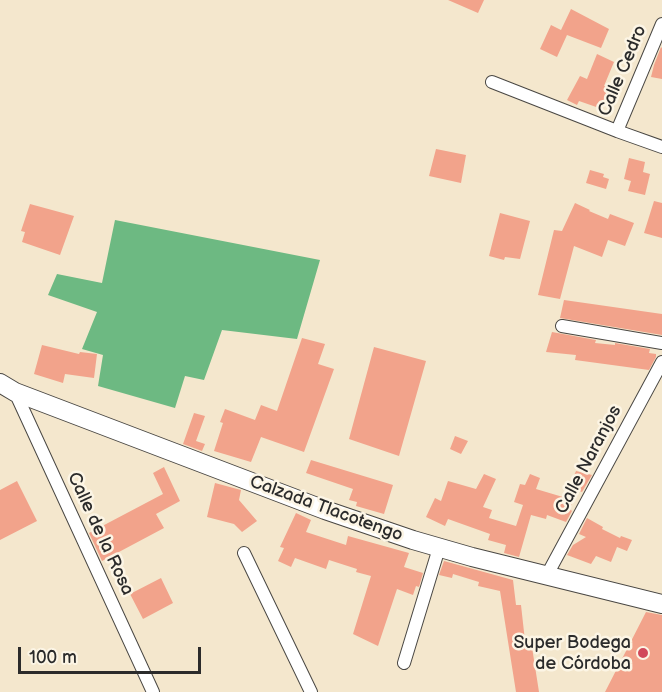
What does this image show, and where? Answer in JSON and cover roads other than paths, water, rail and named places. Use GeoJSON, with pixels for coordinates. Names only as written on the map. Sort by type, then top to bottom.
{"type":"FeatureCollection","features":[{"type":"Feature","properties":{"kind":"street","name":"Calle Cedro"},"geometry":{"type":"LineString","coordinates":[[617,131],[662,24]]}},
{"type":"Feature","properties":{"kind":"street"},"geometry":{"type":"LineString","coordinates":[[492,82],[662,147]]}},
{"type":"Feature","properties":{"kind":"street"},"geometry":{"type":"LineString","coordinates":[[562,326],[662,343]]}},
{"type":"Feature","properties":{"kind":"street","name":"Calle Naranjos"},"geometry":{"type":"LineString","coordinates":[[547,575],[662,362]]}},
{"type":"Feature","properties":{"kind":"street","name":"Calzada Tlacotengo"},"geometry":{"type":"LineString","coordinates":[[8,388],[325,510],[439,548],[662,604]]}},
{"type":"Feature","properties":{"kind":"street","name":"Calle de la Rosa"},"geometry":{"type":"LineString","coordinates":[[8,388],[153,692]]}},
{"type":"Feature","properties":{"kind":"street"},"geometry":{"type":"LineString","coordinates":[[404,663],[439,548]]}},
{"type":"Feature","properties":{"kind":"street"},"geometry":{"type":"LineString","coordinates":[[244,554],[311,692]]}},
{"type":"Feature","properties":{"kind":"place","name":"Super Bodega de Córdoba"},"geometry":{"type":"Point","coordinates":[643,653]}}]}
